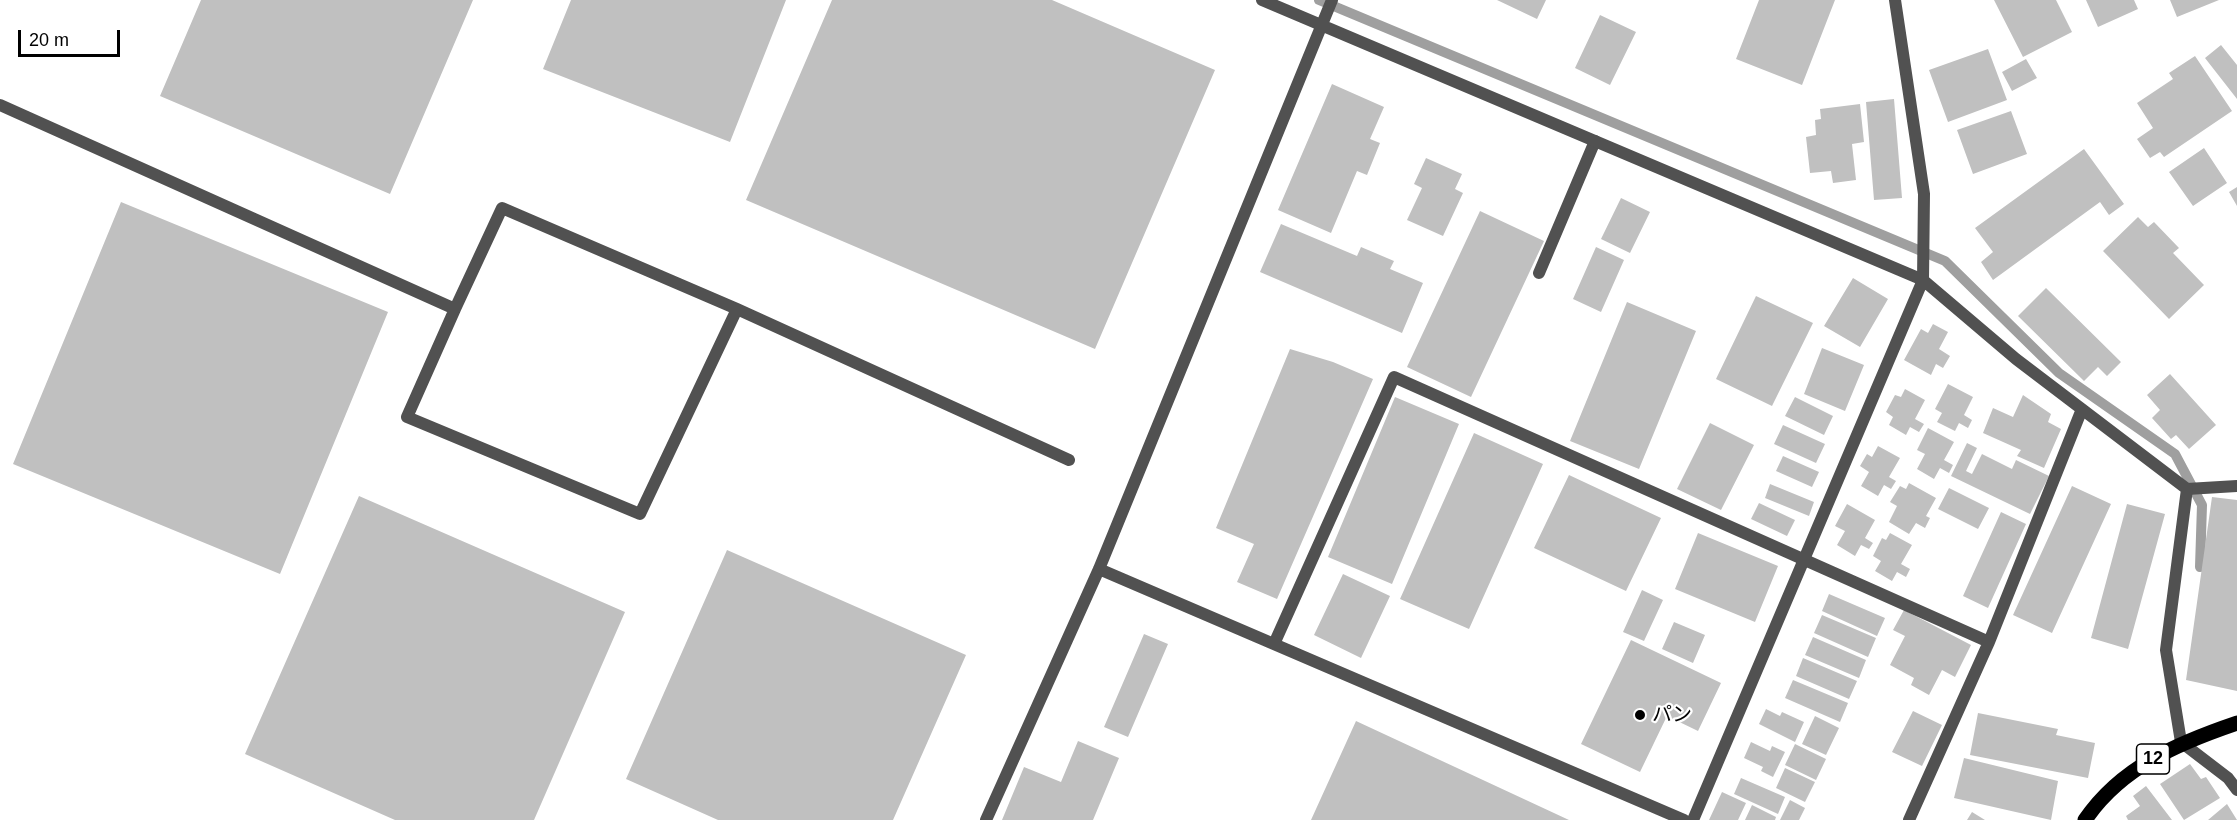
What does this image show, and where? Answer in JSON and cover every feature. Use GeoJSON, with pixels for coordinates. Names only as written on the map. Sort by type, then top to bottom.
{"type":"FeatureCollection","features":[{"type":"Feature","properties":{"kind":"main road","name":"12"},"geometry":{"type":"LineString","coordinates":[[2085,820],[2127,774],[2181,742],[2237,723]]}},
{"type":"Feature","properties":{"kind":"street"},"geometry":{"type":"LineString","coordinates":[[1262,0],[1923,280],[2016,359],[2187,489],[2237,486]]}},
{"type":"Feature","properties":{"kind":"street"},"geometry":{"type":"LineString","coordinates":[[986,820],[1099,569],[1332,0]]}},
{"type":"Feature","properties":{"kind":"street"},"geometry":{"type":"LineString","coordinates":[[1693,820],[1923,280],[1924,194],[1895,0]]}},
{"type":"Feature","properties":{"kind":"street"},"geometry":{"type":"LineString","coordinates":[[0,105],[455,309]]}},
{"type":"Feature","properties":{"kind":"street"},"geometry":{"type":"LineString","coordinates":[[1539,273],[1595,141]]}},
{"type":"Feature","properties":{"kind":"street"},"geometry":{"type":"LineString","coordinates":[[737,309],[640,514],[407,417],[502,208],[737,309],[1069,460]]}},
{"type":"Feature","properties":{"kind":"street"},"geometry":{"type":"LineString","coordinates":[[1274,644],[1394,377],[1989,642]]}},
{"type":"Feature","properties":{"kind":"street"},"geometry":{"type":"LineString","coordinates":[[1909,820],[1989,642],[2082,409]]}},
{"type":"Feature","properties":{"kind":"street"},"geometry":{"type":"LineString","coordinates":[[2187,489],[2166,650],[2181,742],[2228,778],[2237,790]]}},
{"type":"Feature","properties":{"kind":"street"},"geometry":{"type":"LineString","coordinates":[[1099,569],[1684,820]]}},
{"type":"Feature","properties":{"kind":"building"},"geometry":{"type":"Polygon","coordinates":[[[201,0],[473,0],[390,194],[160,96],[201,0]]]}},
{"type":"Feature","properties":{"kind":"building"},"geometry":{"type":"Polygon","coordinates":[[[571,0],[786,0],[730,142],[543,69],[571,0]]]}},
{"type":"Feature","properties":{"kind":"building"},"geometry":{"type":"Polygon","coordinates":[[[832,0],[1052,0],[1215,70],[1095,349],[746,200],[832,0]]]}},
{"type":"Feature","properties":{"kind":"building"},"geometry":{"type":"Polygon","coordinates":[[[1497,0],[1546,0],[1537,19],[1497,0]]]}},
{"type":"Feature","properties":{"kind":"building"},"geometry":{"type":"Polygon","coordinates":[[[1759,0],[1835,0],[1802,85],[1736,59],[1759,0]]]}},
{"type":"Feature","properties":{"kind":"building"},"geometry":{"type":"Polygon","coordinates":[[[1994,0],[2056,0],[2072,32],[2023,57],[1994,0]]]}},
{"type":"Feature","properties":{"kind":"building"},"geometry":{"type":"Polygon","coordinates":[[[2086,0],[2134,0],[2138,9],[2098,27],[2086,0]]]}},
{"type":"Feature","properties":{"kind":"building"},"geometry":{"type":"Polygon","coordinates":[[[2170,0],[2219,0],[2177,17],[2170,0]]]}},
{"type":"Feature","properties":{"kind":"building"},"geometry":{"type":"Polygon","coordinates":[[[1600,15],[1636,32],[1610,85],[1575,68],[1600,15]]]}},
{"type":"Feature","properties":{"kind":"building"},"geometry":{"type":"Polygon","coordinates":[[[2221,45],[2237,65],[2237,99],[2205,58],[2221,45]]]}},
{"type":"Feature","properties":{"kind":"building"},"geometry":{"type":"Polygon","coordinates":[[[1988,49],[2007,100],[1948,122],[1929,70],[1988,49]]]}},
{"type":"Feature","properties":{"kind":"building"},"geometry":{"type":"Polygon","coordinates":[[[2195,56],[2232,111],[2164,157],[2160,152],[2150,158],[2137,139],[2153,128],[2137,103],[2173,79],[2169,73],[2195,56]]]}},
{"type":"Feature","properties":{"kind":"building"},"geometry":{"type":"Polygon","coordinates":[[[2026,59],[2037,78],[2012,91],[2002,72],[2026,59]]]}},
{"type":"Feature","properties":{"kind":"building"},"geometry":{"type":"Polygon","coordinates":[[[1332,84],[1384,107],[1370,139],[1380,143],[1367,175],[1357,171],[1331,233],[1278,210],[1332,84]]]}},
{"type":"Feature","properties":{"kind":"building"},"geometry":{"type":"Polygon","coordinates":[[[1894,99],[1902,198],[1874,200],[1866,102],[1894,99]]]}},
{"type":"Feature","properties":{"kind":"building"},"geometry":{"type":"Polygon","coordinates":[[[1860,104],[1864,142],[1852,144],[1856,180],[1833,183],[1831,171],[1810,173],[1806,137],[1816,135],[1815,120],[1821,119],[1820,109],[1860,104]]]}},
{"type":"Feature","properties":{"kind":"building"},"geometry":{"type":"Polygon","coordinates":[[[2011,111],[2027,154],[1973,174],[1957,130],[2011,111]]]}},
{"type":"Feature","properties":{"kind":"building"},"geometry":{"type":"Polygon","coordinates":[[[2204,148],[2227,183],[2193,206],[2169,172],[2204,148]]]}},
{"type":"Feature","properties":{"kind":"building"},"geometry":{"type":"Polygon","coordinates":[[[2084,149],[2124,204],[2109,215],[2100,202],[1993,280],[1981,262],[1993,252],[1975,228],[2084,149]]]}},
{"type":"Feature","properties":{"kind":"building"},"geometry":{"type":"Polygon","coordinates":[[[1426,158],[1462,174],[1455,189],[1463,193],[1443,236],[1407,220],[1422,188],[1414,184],[1426,158]]]}},
{"type":"Feature","properties":{"kind":"building"},"geometry":{"type":"Polygon","coordinates":[[[2237,187],[2237,206],[2229,192],[2237,187]]]}},
{"type":"Feature","properties":{"kind":"building"},"geometry":{"type":"Polygon","coordinates":[[[1621,198],[1650,212],[1630,253],[1601,239],[1621,198]]]}},
{"type":"Feature","properties":{"kind":"building"},"geometry":{"type":"Polygon","coordinates":[[[121,202],[388,312],[280,574],[13,464],[121,202]]]}},
{"type":"Feature","properties":{"kind":"building"},"geometry":{"type":"Polygon","coordinates":[[[1480,211],[1544,241],[1471,397],[1407,367],[1480,211]]]}},
{"type":"Feature","properties":{"kind":"building"},"geometry":{"type":"Polygon","coordinates":[[[2138,217],[2148,227],[2154,222],[2179,248],[2173,253],[2204,285],[2169,319],[2103,251],[2138,217]]]}},
{"type":"Feature","properties":{"kind":"building"},"geometry":{"type":"Polygon","coordinates":[[[1281,224],[1357,256],[1361,247],[1394,261],[1390,269],[1423,283],[1402,333],[1260,272],[1281,224]]]}},
{"type":"Feature","properties":{"kind":"building"},"geometry":{"type":"Polygon","coordinates":[[[1596,247],[1624,260],[1601,312],[1573,299],[1596,247]]]}},
{"type":"Feature","properties":{"kind":"building"},"geometry":{"type":"Polygon","coordinates":[[[1853,278],[1888,299],[1860,347],[1824,326],[1853,278]]]}},
{"type":"Feature","properties":{"kind":"building"},"geometry":{"type":"Polygon","coordinates":[[[2046,288],[2121,362],[2107,376],[2098,367],[2084,381],[2018,316],[2046,288]]]}},
{"type":"Feature","properties":{"kind":"building"},"geometry":{"type":"Polygon","coordinates":[[[1756,296],[1813,323],[1772,406],[1716,379],[1756,296]]]}},
{"type":"Feature","properties":{"kind":"building"},"geometry":{"type":"Polygon","coordinates":[[[1627,302],[1696,331],[1639,469],[1570,441],[1627,302]]]}},
{"type":"Feature","properties":{"kind":"building"},"geometry":{"type":"Polygon","coordinates":[[[1933,324],[1948,332],[1939,349],[1950,356],[1943,368],[1936,364],[1931,375],[1904,360],[1921,329],[1928,333],[1933,324]]]}},
{"type":"Feature","properties":{"kind":"building"},"geometry":{"type":"Polygon","coordinates":[[[1822,348],[1864,365],[1845,411],[1804,394],[1822,348]]]}},
{"type":"Feature","properties":{"kind":"building"},"geometry":{"type":"Polygon","coordinates":[[[1290,349],[1333,362],[1373,379],[1277,599],[1237,582],[1254,544],[1216,528],[1290,349]]]}},
{"type":"Feature","properties":{"kind":"building"},"geometry":{"type":"Polygon","coordinates":[[[2170,374],[2216,425],[2189,449],[2176,435],[2171,439],[2152,418],[2160,410],[2147,395],[2170,374]]]}},
{"type":"Feature","properties":{"kind":"building"},"geometry":{"type":"Polygon","coordinates":[[[1948,384],[1973,397],[1964,415],[1972,420],[1968,428],[1959,423],[1955,431],[1937,422],[1942,413],[1935,409],[1948,384]]]}},
{"type":"Feature","properties":{"kind":"building"},"geometry":{"type":"Polygon","coordinates":[[[1905,389],[1925,400],[1915,419],[1924,424],[1919,432],[1910,427],[1906,435],[1889,425],[1893,417],[1886,412],[1895,395],[1901,397],[1905,389]]]}},
{"type":"Feature","properties":{"kind":"building"},"geometry":{"type":"Polygon","coordinates":[[[2023,395],[2051,414],[2048,422],[2061,429],[2044,468],[2017,456],[2021,450],[1983,433],[1993,408],[2013,417],[2023,395]]]}},
{"type":"Feature","properties":{"kind":"building"},"geometry":{"type":"Polygon","coordinates":[[[1395,397],[1459,424],[1392,584],[1328,557],[1395,397]]]}},
{"type":"Feature","properties":{"kind":"building"},"geometry":{"type":"Polygon","coordinates":[[[1795,397],[1833,416],[1824,435],[1785,416],[1795,397]]]}},
{"type":"Feature","properties":{"kind":"building"},"geometry":{"type":"Polygon","coordinates":[[[1710,423],[1754,445],[1721,510],[1677,489],[1710,423]]]}},
{"type":"Feature","properties":{"kind":"building"},"geometry":{"type":"Polygon","coordinates":[[[1783,425],[1825,444],[1816,463],[1774,444],[1783,425]]]}},
{"type":"Feature","properties":{"kind":"building"},"geometry":{"type":"Polygon","coordinates":[[[1928,428],[1954,442],[1944,460],[1953,465],[1949,473],[1940,468],[1934,479],[1917,469],[1925,454],[1917,450],[1928,428]]]}},
{"type":"Feature","properties":{"kind":"building"},"geometry":{"type":"Polygon","coordinates":[[[1474,433],[1543,464],[1469,629],[1400,599],[1474,433]]]}},
{"type":"Feature","properties":{"kind":"building"},"geometry":{"type":"Polygon","coordinates":[[[1967,443],[1977,448],[1966,471],[1972,474],[1982,454],[2012,469],[2016,460],[2049,476],[2030,514],[1951,476],[1967,443]]]}},
{"type":"Feature","properties":{"kind":"building"},"geometry":{"type":"Polygon","coordinates":[[[1878,446],[1900,458],[1889,477],[1896,481],[1891,489],[1884,485],[1878,496],[1861,486],[1869,472],[1860,466],[1867,454],[1872,457],[1878,446]]]}},
{"type":"Feature","properties":{"kind":"building"},"geometry":{"type":"Polygon","coordinates":[[[1783,456],[1819,472],[1812,487],[1776,471],[1783,456]]]}},
{"type":"Feature","properties":{"kind":"building"},"geometry":{"type":"Polygon","coordinates":[[[1569,475],[1661,518],[1626,591],[1534,548],[1569,475]]]}},
{"type":"Feature","properties":{"kind":"building"},"geometry":{"type":"Polygon","coordinates":[[[1909,483],[1936,498],[1926,516],[1930,518],[1925,528],[1916,523],[1909,534],[1889,522],[1897,506],[1890,502],[1900,486],[1906,489],[1909,483]]]}},
{"type":"Feature","properties":{"kind":"building"},"geometry":{"type":"Polygon","coordinates":[[[1770,484],[1814,502],[1809,516],[1765,498],[1770,484]]]}},
{"type":"Feature","properties":{"kind":"building"},"geometry":{"type":"Polygon","coordinates":[[[2072,486],[2111,504],[2052,633],[2013,615],[2072,486]]]}},
{"type":"Feature","properties":{"kind":"building"},"geometry":{"type":"Polygon","coordinates":[[[1949,488],[1989,508],[1978,529],[1938,509],[1949,488]]]}},
{"type":"Feature","properties":{"kind":"building"},"geometry":{"type":"Polygon","coordinates":[[[359,496],[625,612],[534,820],[395,820],[245,754],[359,496]]]}},
{"type":"Feature","properties":{"kind":"building"},"geometry":{"type":"Polygon","coordinates":[[[2212,497],[2237,500],[2237,691],[2186,680],[2212,497]]]}},
{"type":"Feature","properties":{"kind":"building"},"geometry":{"type":"Polygon","coordinates":[[[1759,503],[1795,520],[1787,536],[1751,519],[1759,503]]]}},
{"type":"Feature","properties":{"kind":"building"},"geometry":{"type":"Polygon","coordinates":[[[1847,504],[1875,520],[1865,538],[1873,543],[1869,549],[1861,545],[1855,556],[1837,545],[1845,531],[1835,526],[1847,504]]]}},
{"type":"Feature","properties":{"kind":"building"},"geometry":{"type":"Polygon","coordinates":[[[2127,504],[2165,514],[2128,649],[2091,638],[2127,504]]]}},
{"type":"Feature","properties":{"kind":"building"},"geometry":{"type":"Polygon","coordinates":[[[2001,512],[2026,524],[1988,608],[1963,596],[2001,512]]]}},
{"type":"Feature","properties":{"kind":"building"},"geometry":{"type":"Polygon","coordinates":[[[1698,533],[1778,566],[1755,622],[1675,589],[1698,533]]]}},
{"type":"Feature","properties":{"kind":"building"},"geometry":{"type":"Polygon","coordinates":[[[1890,533],[1912,545],[1901,564],[1910,569],[1906,577],[1897,572],[1892,581],[1875,571],[1881,561],[1873,556],[1882,538],[1886,540],[1890,533]]]}},
{"type":"Feature","properties":{"kind":"building"},"geometry":{"type":"Polygon","coordinates":[[[727,550],[966,655],[893,820],[718,820],[626,779],[727,550]]]}},
{"type":"Feature","properties":{"kind":"building"},"geometry":{"type":"Polygon","coordinates":[[[1343,574],[1390,596],[1361,658],[1314,635],[1343,574]]]}},
{"type":"Feature","properties":{"kind":"building"},"geometry":{"type":"Polygon","coordinates":[[[1642,590],[1663,600],[1644,641],[1623,632],[1642,590]]]}},
{"type":"Feature","properties":{"kind":"building"},"geometry":{"type":"Polygon","coordinates":[[[1829,594],[1885,618],[1877,636],[1822,611],[1829,594]]]}},
{"type":"Feature","properties":{"kind":"building"},"geometry":{"type":"Polygon","coordinates":[[[1904,610],[1971,645],[1955,677],[1942,670],[1929,695],[1911,685],[1914,678],[1890,665],[1905,636],[1893,630],[1904,610]]]}},
{"type":"Feature","properties":{"kind":"building"},"geometry":{"type":"Polygon","coordinates":[[[1822,615],[1876,638],[1868,657],[1814,633],[1822,615]]]}},
{"type":"Feature","properties":{"kind":"building"},"geometry":{"type":"Polygon","coordinates":[[[1674,622],[1705,635],[1693,663],[1662,649],[1674,622]]]}},
{"type":"Feature","properties":{"kind":"building"},"geometry":{"type":"Polygon","coordinates":[[[1144,634],[1168,644],[1128,737],[1104,727],[1144,634]]]}},
{"type":"Feature","properties":{"kind":"building"},"geometry":{"type":"Polygon","coordinates":[[[1813,637],[1866,660],[1859,678],[1805,655],[1813,637]]]}},
{"type":"Feature","properties":{"kind":"building"},"geometry":{"type":"Polygon","coordinates":[[[1631,640],[1721,683],[1698,731],[1667,716],[1640,772],[1581,744],[1631,640]]]}},
{"type":"Feature","properties":{"kind":"building"},"geometry":{"type":"Polygon","coordinates":[[[1803,658],[1857,681],[1849,699],[1796,676],[1803,658]]]}},
{"type":"Feature","properties":{"kind":"building"},"geometry":{"type":"Polygon","coordinates":[[[1793,680],[1848,703],[1840,722],[1785,698],[1793,680]]]}},
{"type":"Feature","properties":{"kind":"building"},"geometry":{"type":"Polygon","coordinates":[[[1766,709],[1780,716],[1782,712],[1804,722],[1795,742],[1759,724],[1766,709]]]}},
{"type":"Feature","properties":{"kind":"building"},"geometry":{"type":"Polygon","coordinates":[[[1913,711],[1942,725],[1922,766],[1892,752],[1913,711]]]}},
{"type":"Feature","properties":{"kind":"building"},"geometry":{"type":"Polygon","coordinates":[[[1978,713],[2058,729],[2056,735],[2095,743],[2088,778],[1970,755],[1978,713]]]}},
{"type":"Feature","properties":{"kind":"building"},"geometry":{"type":"Polygon","coordinates":[[[1815,716],[1839,728],[1826,755],[1802,744],[1815,716]]]}},
{"type":"Feature","properties":{"kind":"building"},"geometry":{"type":"Polygon","coordinates":[[[1356,721],[1569,820],[1311,820],[1356,721]]]}},
{"type":"Feature","properties":{"kind":"building"},"geometry":{"type":"Polygon","coordinates":[[[1078,741],[1119,758],[1093,820],[1002,820],[1024,767],[1061,782],[1078,741]]]}},
{"type":"Feature","properties":{"kind":"building"},"geometry":{"type":"Polygon","coordinates":[[[1751,742],[1770,751],[1772,746],[1785,752],[1773,777],[1761,771],[1763,767],[1744,758],[1751,742]]]}},
{"type":"Feature","properties":{"kind":"building"},"geometry":{"type":"Polygon","coordinates":[[[1795,744],[1826,759],[1816,780],[1785,765],[1795,744]]]}},
{"type":"Feature","properties":{"kind":"building"},"geometry":{"type":"Polygon","coordinates":[[[1964,758],[2058,781],[2051,820],[1954,798],[1964,758]]]}},
{"type":"Feature","properties":{"kind":"building"},"geometry":{"type":"Polygon","coordinates":[[[2190,764],[2201,779],[2206,777],[2220,798],[2184,820],[2160,784],[2190,764]]]}},
{"type":"Feature","properties":{"kind":"building"},"geometry":{"type":"Polygon","coordinates":[[[1785,768],[1815,782],[1805,802],[1776,788],[1785,768]]]}},
{"type":"Feature","properties":{"kind":"building"},"geometry":{"type":"Polygon","coordinates":[[[1741,778],[1785,797],[1778,814],[1734,794],[1741,778]]]}},
{"type":"Feature","properties":{"kind":"building"},"geometry":{"type":"Polygon","coordinates":[[[2146,786],[2172,820],[2128,820],[2126,816],[2140,806],[2133,796],[2146,786]]]}},
{"type":"Feature","properties":{"kind":"building"},"geometry":{"type":"Polygon","coordinates":[[[1722,792],[1746,803],[1738,820],[1709,820],[1722,792]]]}},
{"type":"Feature","properties":{"kind":"building"},"geometry":{"type":"Polygon","coordinates":[[[1790,800],[1805,808],[1799,820],[1780,820],[1790,800]]]}},
{"type":"Feature","properties":{"kind":"building"},"geometry":{"type":"Polygon","coordinates":[[[2227,804],[2237,820],[2208,820],[2227,804]]]}},
{"type":"Feature","properties":{"kind":"building"},"geometry":{"type":"Polygon","coordinates":[[[1752,805],[1776,817],[1775,820],[1745,820],[1752,805]]]}},
{"type":"Feature","properties":{"kind":"building"},"geometry":{"type":"Polygon","coordinates":[[[1972,812],[1985,820],[1967,820],[1972,812]]]}},
{"type":"Feature","properties":{"kind":"waterway"},"geometry":{"type":"LineString","coordinates":[[1319,0],[1945,261],[2059,373],[2175,454],[2202,505],[2200,567]]}},
{"type":"Feature","properties":{"kind":"place","name":"パン"},"geometry":{"type":"Point","coordinates":[1640,715]}}]}
